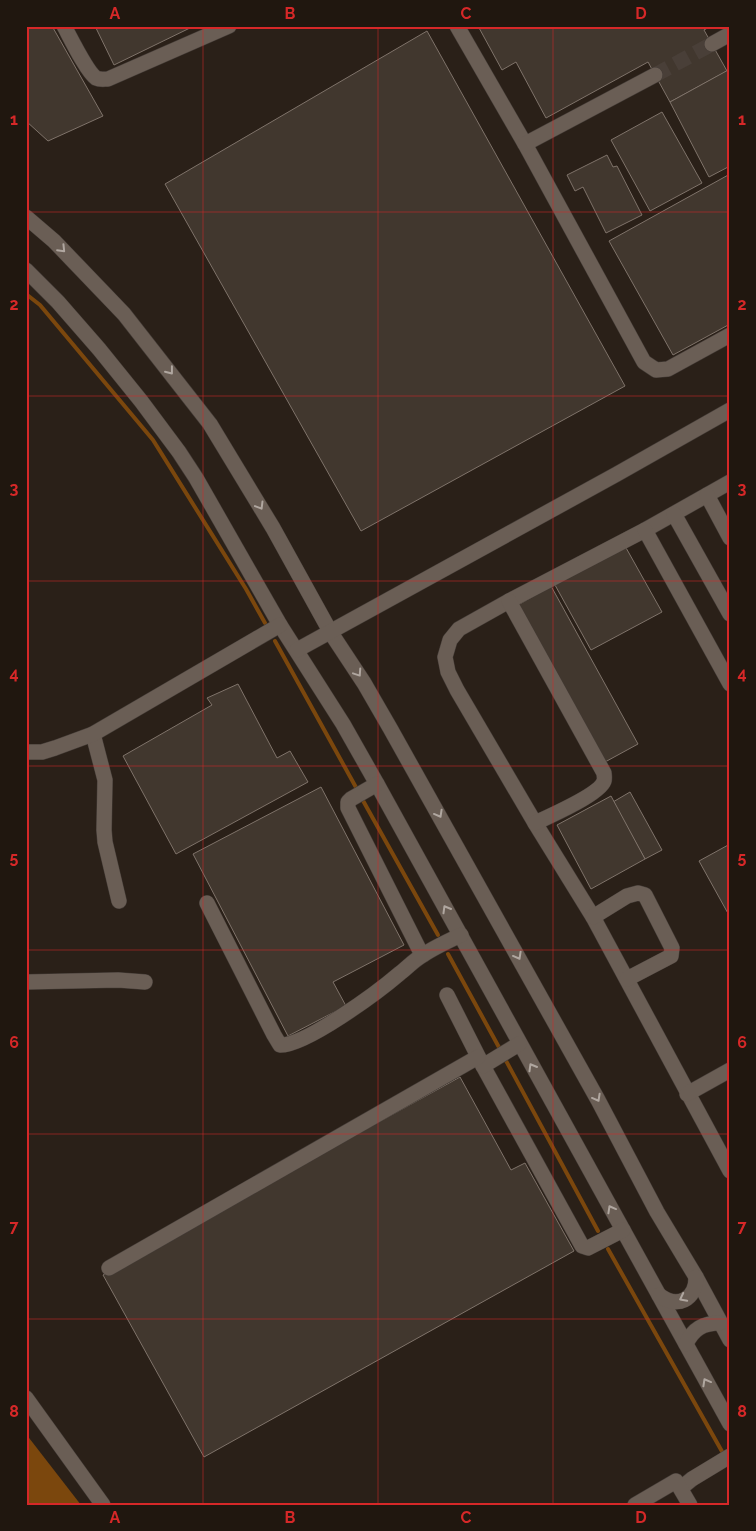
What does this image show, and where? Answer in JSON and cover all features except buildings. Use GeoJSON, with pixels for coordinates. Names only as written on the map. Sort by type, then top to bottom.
{"type":"FeatureCollection","features":[{"type":"Feature","properties":{"kind":"street"},"geometry":{"type":"LineString","coordinates":[[64,26],[94,76],[99,79],[108,79],[228,26]]}},
{"type":"Feature","properties":{"kind":"street"},"geometry":{"type":"LineString","coordinates":[[457,26],[525,144],[644,362],[656,370],[668,369],[730,335]]}},
{"type":"Feature","properties":{"kind":"street"},"geometry":{"type":"LineString","coordinates":[[712,44],[730,34]]}},
{"type":"Feature","properties":{"kind":"street"},"geometry":{"type":"LineString","coordinates":[[525,144],[655,75]]}},
{"type":"Feature","properties":{"kind":"street"},"geometry":{"type":"LineString","coordinates":[[26,217],[54,241],[124,314],[210,424],[273,528],[331,633],[364,683],[390,728],[598,1100],[657,1212],[696,1277],[730,1340]]}},
{"type":"Feature","properties":{"kind":"street"},"geometry":{"type":"LineString","coordinates":[[26,270],[70,315],[156,420],[196,478],[280,625],[343,724],[365,790],[416,856],[461,935],[508,1050],[551,1099],[730,1424]]}},
{"type":"Feature","properties":{"kind":"street"},"geometry":{"type":"LineString","coordinates":[[297,650],[331,633],[730,410]]}},
{"type":"Feature","properties":{"kind":"street"},"geometry":{"type":"LineString","coordinates":[[730,482],[645,530],[459,629],[450,640],[445,657],[448,672],[456,690],[535,824],[593,917],[730,1171]]}},
{"type":"Feature","properties":{"kind":"street"},"geometry":{"type":"LineString","coordinates":[[707,495],[730,538]]}},
{"type":"Feature","properties":{"kind":"street"},"geometry":{"type":"LineString","coordinates":[[674,514],[730,614]]}},
{"type":"Feature","properties":{"kind":"street"},"geometry":{"type":"LineString","coordinates":[[645,530],[730,684]]}},
{"type":"Feature","properties":{"kind":"street"},"geometry":{"type":"LineString","coordinates":[[716,590],[730,582]]}},
{"type":"Feature","properties":{"kind":"street"},"geometry":{"type":"LineString","coordinates":[[509,601],[604,773],[605,780],[601,786],[574,804],[535,824]]}},
{"type":"Feature","properties":{"kind":"street"},"geometry":{"type":"LineString","coordinates":[[26,752],[42,752],[93,734],[280,625]]}},
{"type":"Feature","properties":{"kind":"street"},"geometry":{"type":"LineString","coordinates":[[93,734],[105,780],[105,842],[119,901]]}},
{"type":"Feature","properties":{"kind":"street"},"geometry":{"type":"LineString","coordinates":[[365,790],[348,802],[348,808],[422,955]]}},
{"type":"Feature","properties":{"kind":"street"},"geometry":{"type":"LineString","coordinates":[[593,917],[627,896],[638,893],[644,895],[650,902],[672,948],[671,956],[627,979]]}},
{"type":"Feature","properties":{"kind":"street"},"geometry":{"type":"LineString","coordinates":[[207,903],[280,1045],[296,1042],[331,1023],[382,988],[422,955],[461,935]]}},
{"type":"Feature","properties":{"kind":"street"},"geometry":{"type":"LineString","coordinates":[[26,982],[118,980],[145,982]]}},
{"type":"Feature","properties":{"kind":"street"},"geometry":{"type":"LineString","coordinates":[[447,995],[480,1062],[582,1246],[588,1248],[623,1230]]}},
{"type":"Feature","properties":{"kind":"street"},"geometry":{"type":"LineString","coordinates":[[109,1268],[480,1062],[508,1050]]}},
{"type":"Feature","properties":{"kind":"street"},"geometry":{"type":"LineString","coordinates":[[687,1094],[730,1070]]}},
{"type":"Feature","properties":{"kind":"street"},"geometry":{"type":"LineString","coordinates":[[658,1295],[666,1301],[684,1300],[692,1294],[696,1286],[696,1277]]}},
{"type":"Feature","properties":{"kind":"street"},"geometry":{"type":"LineString","coordinates":[[686,1344],[695,1330],[703,1325],[720,1323]]}},
{"type":"Feature","properties":{"kind":"street"},"geometry":{"type":"LineString","coordinates":[[26,1398],[103,1505]]}},
{"type":"Feature","properties":{"kind":"street"},"geometry":{"type":"LineString","coordinates":[[681,1488],[725,1459]]}},
{"type":"Feature","properties":{"kind":"street"},"geometry":{"type":"LineString","coordinates":[[635,1505],[676,1481],[690,1505]]}},
{"type":"Feature","properties":{"kind":"shaded area"},"geometry":{"type":"Polygon","coordinates":[[[26,1434],[81,1505],[26,1505],[26,1434]]]}},
{"type":"Feature","properties":{"kind":"waterway"},"geometry":{"type":"LineString","coordinates":[[26,294],[40,305],[153,440],[246,589],[265,623]]}},
{"type":"Feature","properties":{"kind":"waterway"},"geometry":{"type":"LineString","coordinates":[[275,641],[358,791]]}},
{"type":"Feature","properties":{"kind":"waterway"},"geometry":{"type":"LineString","coordinates":[[361,797],[438,935]]}},
{"type":"Feature","properties":{"kind":"waterway"},"geometry":{"type":"LineString","coordinates":[[448,954],[501,1051]]}},
{"type":"Feature","properties":{"kind":"waterway"},"geometry":{"type":"LineString","coordinates":[[504,1057],[598,1231]]}},
{"type":"Feature","properties":{"kind":"waterway"},"geometry":{"type":"LineString","coordinates":[[608,1249],[724,1455]]}},
{"type":"Feature","properties":{"kind":"tunnel"},"geometry":{"type":"LineString","coordinates":[[655,75],[712,44]]}}]}
